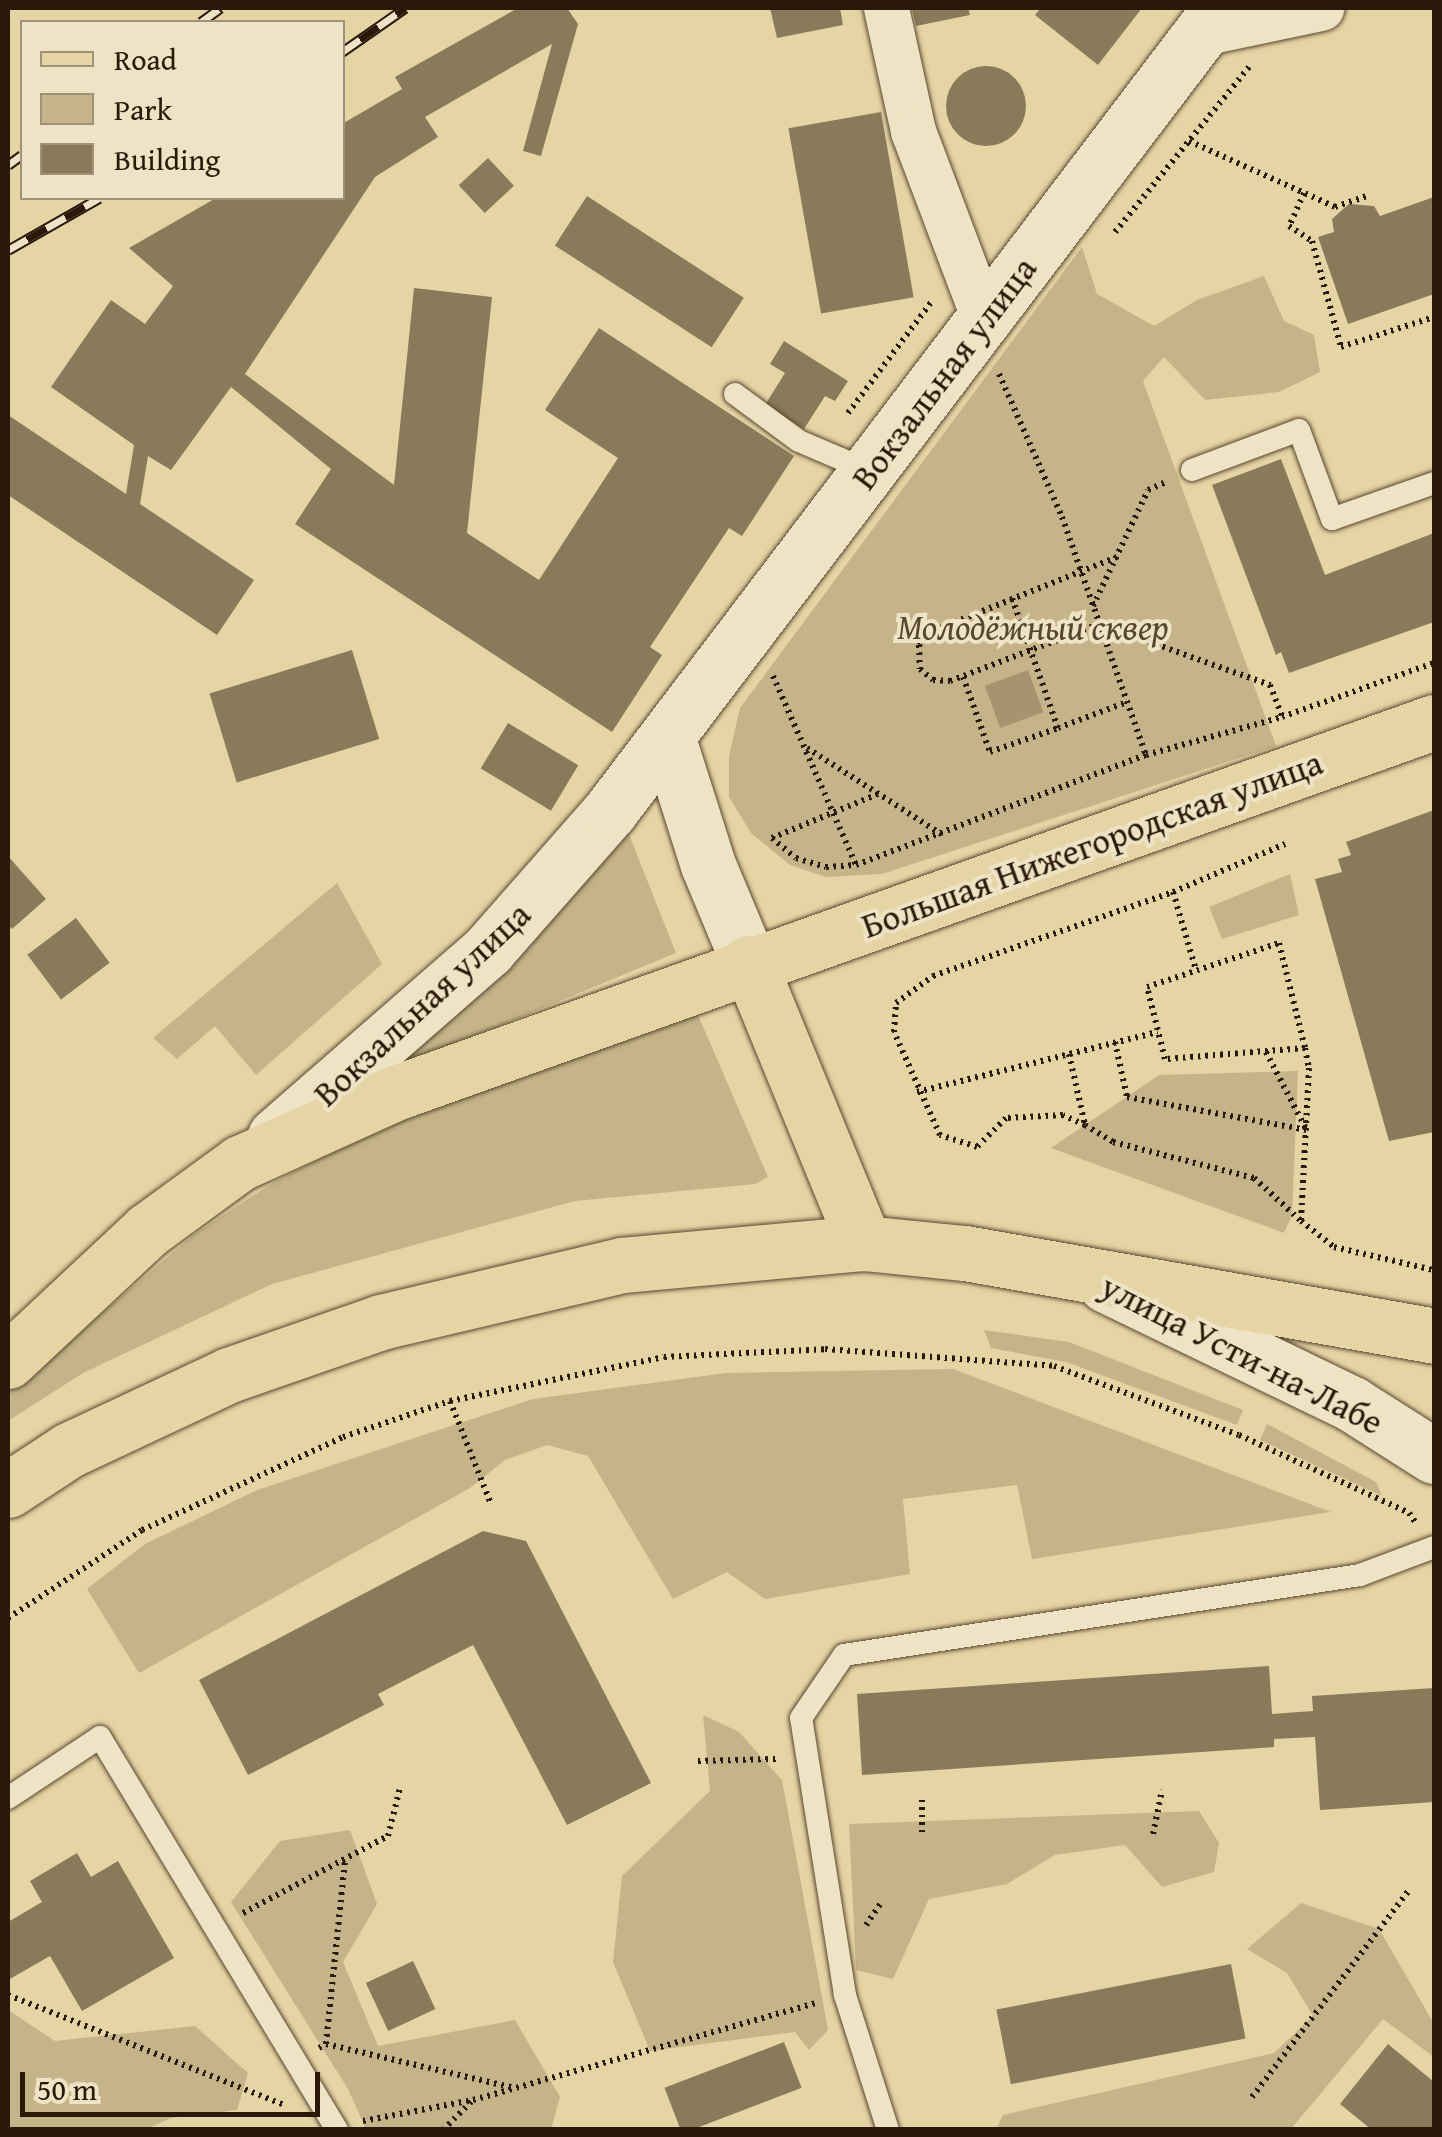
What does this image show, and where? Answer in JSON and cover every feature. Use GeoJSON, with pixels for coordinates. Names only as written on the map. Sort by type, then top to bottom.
{"type":"FeatureCollection","features":[{"type":"Feature","properties":{"kind":"main road","name":"Вокзальная улица"},"geometry":{"type":"LineString","coordinates":[[240,1163],[326,1098],[488,950],[668,739],[870,470],[997,339],[1211,20]]}},
{"type":"Feature","properties":{"kind":"main road","name":"Большая Нижегородская улица"},"geometry":{"type":"LineString","coordinates":[[8,1361],[148,1230],[240,1163],[395,1093],[1434,722]]}},
{"type":"Feature","properties":{"kind":"main road"},"geometry":{"type":"LineString","coordinates":[[8,1490],[69,1450],[229,1375],[381,1322],[622,1265],[864,1243],[708,866],[668,739]]}},
{"type":"Feature","properties":{"kind":"main road","name":"улица Усти-на-Лабе"},"geometry":{"type":"LineString","coordinates":[[864,1243],[965,1252],[1090,1277],[1352,1404],[1434,1456]]}},
{"type":"Feature","properties":{"kind":"main road"},"geometry":{"type":"LineString","coordinates":[[1090,1277],[1434,1336]]}},
{"type":"Feature","properties":{"kind":"street"},"geometry":{"type":"LineString","coordinates":[[886,8],[912,131],[997,339]]}},
{"type":"Feature","properties":{"kind":"street"},"geometry":{"type":"LineString","coordinates":[[1211,20],[1308,10]]}},
{"type":"Feature","properties":{"kind":"lane"},"geometry":{"type":"LineString","coordinates":[[735,394],[800,441],[870,470]]}},
{"type":"Feature","properties":{"kind":"lane"},"geometry":{"type":"LineString","coordinates":[[1192,470],[1299,430],[1332,519],[1434,483]]}},
{"type":"Feature","properties":{"kind":"lane"},"geometry":{"type":"LineString","coordinates":[[888,2130],[845,1995],[801,1718],[844,1655],[1360,1575],[1434,1547]]}},
{"type":"Feature","properties":{"kind":"lane"},"geometry":{"type":"LineString","coordinates":[[8,1798],[100,1736],[336,2128]]}},
{"type":"Feature","properties":{"kind":"path"},"geometry":{"type":"LineString","coordinates":[[1102,246],[1189,141],[1308,10]]}},
{"type":"Feature","properties":{"kind":"path"},"geometry":{"type":"LineString","coordinates":[[1189,141],[1335,208],[1367,196]]}},
{"type":"Feature","properties":{"kind":"path"},"geometry":{"type":"LineString","coordinates":[[1304,193],[1289,226],[1312,241],[1341,347],[1434,318]]}},
{"type":"Feature","properties":{"kind":"path"},"geometry":{"type":"LineString","coordinates":[[997,339],[999,373],[1081,570],[1146,755]]}},
{"type":"Feature","properties":{"kind":"path"},"geometry":{"type":"LineString","coordinates":[[1093,606],[1148,490],[1192,470]]}},
{"type":"Feature","properties":{"kind":"path"},"geometry":{"type":"LineString","coordinates":[[1117,556],[923,637],[916,653],[926,676],[941,682],[963,676],[1100,624],[1270,685]]}},
{"type":"Feature","properties":{"kind":"path"},"geometry":{"type":"LineString","coordinates":[[1012,598],[1058,728]]}},
{"type":"Feature","properties":{"kind":"path"},"geometry":{"type":"LineString","coordinates":[[878,794],[772,838],[796,858],[826,867],[856,865],[945,836],[1146,755],[1282,717],[1434,663]]}},
{"type":"Feature","properties":{"kind":"path"},"geometry":{"type":"LineString","coordinates":[[771,672],[856,865]]}},
{"type":"Feature","properties":{"kind":"path"},"geometry":{"type":"LineString","coordinates":[[963,676],[990,752],[1127,702]]}},
{"type":"Feature","properties":{"kind":"path"},"geometry":{"type":"LineString","coordinates":[[805,747],[945,836]]}},
{"type":"Feature","properties":{"kind":"path"},"geometry":{"type":"LineString","coordinates":[[1285,844],[1172,892],[933,976],[896,1003],[894,1032],[940,1135],[977,1147],[1006,1118],[1063,1115],[1113,1142],[1254,1178],[1334,1247],[1434,1270]]}},
{"type":"Feature","properties":{"kind":"path"},"geometry":{"type":"LineString","coordinates":[[1172,892],[1196,970]]}},
{"type":"Feature","properties":{"kind":"path"},"geometry":{"type":"LineString","coordinates":[[1301,1221],[1307,1130],[1304,1048],[1279,943],[1146,987],[1165,1059],[1304,1048]]}},
{"type":"Feature","properties":{"kind":"path"},"geometry":{"type":"LineString","coordinates":[[918,1092],[1158,1032]]}},
{"type":"Feature","properties":{"kind":"path"},"geometry":{"type":"LineString","coordinates":[[1115,1042],[1127,1096],[1307,1130]]}},
{"type":"Feature","properties":{"kind":"path"},"geometry":{"type":"LineString","coordinates":[[1266,1052],[1307,1130]]}},
{"type":"Feature","properties":{"kind":"path"},"geometry":{"type":"LineString","coordinates":[[1068,1054],[1085,1125]]}},
{"type":"Feature","properties":{"kind":"path"},"geometry":{"type":"LineString","coordinates":[[8,1618],[142,1530],[224,1490],[450,1401],[664,1357],[825,1349],[1054,1366],[1239,1435],[1409,1514],[1434,1547]]}},
{"type":"Feature","properties":{"kind":"path"},"geometry":{"type":"LineString","coordinates":[[450,1401],[491,1504]]}},
{"type":"Feature","properties":{"kind":"path"},"geometry":{"type":"LineString","coordinates":[[698,1761],[806,1759]]}},
{"type":"Feature","properties":{"kind":"path"},"geometry":{"type":"LineString","coordinates":[[217,1927],[388,1836],[400,1788]]}},
{"type":"Feature","properties":{"kind":"path"},"geometry":{"type":"LineString","coordinates":[[1153,1834],[1162,1790]]}},
{"type":"Feature","properties":{"kind":"path"},"geometry":{"type":"LineString","coordinates":[[922,1800],[922,1833]]}},
{"type":"Feature","properties":{"kind":"path"},"geometry":{"type":"LineString","coordinates":[[326,2044],[345,1859]]}},
{"type":"Feature","properties":{"kind":"path"},"geometry":{"type":"LineString","coordinates":[[1252,2097],[1410,1888]]}},
{"type":"Feature","properties":{"kind":"path"},"geometry":{"type":"LineString","coordinates":[[8,1995],[90,2022],[336,2128],[473,2100],[845,1995]]}},
{"type":"Feature","properties":{"kind":"path"},"geometry":{"type":"LineString","coordinates":[[296,2060],[326,2044],[517,2088]]}},
{"type":"Feature","properties":{"kind":"path"},"geometry":{"type":"LineString","coordinates":[[443,2130],[473,2100]]}},
{"type":"Feature","properties":{"kind":"green space","name":"Молодёжный сквер"},"geometry":{"type":"Polygon","coordinates":[[[1082,247],[1097,294],[1154,326],[1197,300],[1264,276],[1284,321],[1314,335],[1320,372],[1279,392],[1205,400],[1164,357],[1143,381],[1276,746],[882,874],[826,877],[790,865],[751,833],[729,797],[729,756],[740,708],[1082,247]]]}},
{"type":"Feature","properties":{"kind":"green space"},"geometry":{"type":"Polygon","coordinates":[[[628,832],[676,953],[409,1063],[404,1052],[628,832]]]}},
{"type":"Feature","properties":{"kind":"green space"},"geometry":{"type":"Polygon","coordinates":[[[1290,874],[1299,915],[1222,939],[1209,907],[1290,874]]]}},
{"type":"Feature","properties":{"kind":"green space"},"geometry":{"type":"Polygon","coordinates":[[[337,883],[382,964],[256,1075],[215,1026],[177,1059],[153,1038],[337,883]]]}},
{"type":"Feature","properties":{"kind":"green space"},"geometry":{"type":"Polygon","coordinates":[[[692,1001],[768,1177],[755,1184],[575,1201],[272,1284],[83,1373],[8,1421],[8,1393],[195,1234],[271,1184],[353,1141],[692,1001]]]}},
{"type":"Feature","properties":{"kind":"green space"},"geometry":{"type":"Polygon","coordinates":[[[1298,1071],[1292,1215],[1284,1233],[1051,1148],[1159,1075],[1298,1071]]]}},
{"type":"Feature","properties":{"kind":"green space"},"geometry":{"type":"Polygon","coordinates":[[[984,1330],[1069,1342],[1243,1410],[1237,1425],[1066,1362],[991,1348],[984,1330]]]}},
{"type":"Feature","properties":{"kind":"green space"},"geometry":{"type":"Polygon","coordinates":[[[953,1369],[1331,1512],[1032,1559],[1017,1485],[903,1499],[910,1574],[765,1599],[727,1572],[673,1599],[588,1456],[547,1445],[505,1460],[470,1488],[139,1673],[87,1589],[145,1544],[257,1490],[533,1399],[726,1373],[953,1369]]]}},
{"type":"Feature","properties":{"kind":"green space"},"geometry":{"type":"Polygon","coordinates":[[[1267,1424],[1376,1482],[1382,1496],[1260,1440],[1267,1424]]]}},
{"type":"Feature","properties":{"kind":"green space"},"geometry":{"type":"Polygon","coordinates":[[[703,1715],[739,1732],[782,1780],[828,2030],[809,2050],[795,2032],[650,2051],[613,1962],[622,1876],[710,1791],[703,1715]]]}},
{"type":"Feature","properties":{"kind":"green space"},"geometry":{"type":"Polygon","coordinates":[[[1199,1811],[1219,1843],[1214,1872],[1162,1887],[1125,1845],[1055,1855],[1007,1884],[929,1899],[893,1979],[856,1970],[849,1824],[1199,1811]]]}},
{"type":"Feature","properties":{"kind":"green space"},"geometry":{"type":"Polygon","coordinates":[[[350,1830],[377,1904],[343,1962],[378,2046],[515,2020],[560,2097],[551,2129],[366,2129],[348,2089],[231,1902],[280,1841],[350,1830]]]}},
{"type":"Feature","properties":{"kind":"green space"},"geometry":{"type":"Polygon","coordinates":[[[1301,1903],[1379,1929],[1434,2024],[1434,2057],[1383,2019],[1291,2129],[996,2129],[1003,2115],[1274,2053],[1313,2016],[1287,1973],[1247,1949],[1301,1903]]]}},
{"type":"Feature","properties":{"kind":"green space"},"geometry":{"type":"Polygon","coordinates":[[[8,2010],[55,2041],[195,2026],[248,2073],[237,2110],[171,2118],[147,2129],[8,2129],[8,2010]]]}},
{"type":"Feature","properties":{"kind":"shaded area"},"geometry":{"type":"Polygon","coordinates":[[[1028,670],[1043,712],[1000,728],[985,686],[1028,670]]]}},
{"type":"Feature","properties":{"kind":"building"},"geometry":{"type":"Polygon","coordinates":[[[518,8],[567,8],[578,24],[541,156],[523,151],[552,44],[425,117],[438,137],[375,177],[245,374],[394,485],[414,288],[492,297],[467,533],[539,580],[618,458],[545,410],[599,328],[794,456],[742,536],[729,528],[650,647],[662,655],[612,732],[295,524],[331,469],[231,387],[171,470],[148,456],[140,504],[254,580],[217,635],[8,495],[8,415],[126,494],[134,445],[51,387],[111,300],[145,324],[173,286],[129,248],[213,200],[345,200],[345,122],[402,89],[395,77],[518,8]]]}},
{"type":"Feature","properties":{"kind":"building"},"geometry":{"type":"Polygon","coordinates":[[[770,8],[840,8],[843,25],[777,38],[770,8]]]}},
{"type":"Feature","properties":{"kind":"building"},"geometry":{"type":"Polygon","coordinates":[[[912,8],[968,8],[970,15],[916,26],[912,8]]]}},
{"type":"Feature","properties":{"kind":"building"},"geometry":{"type":"Polygon","coordinates":[[[1041,8],[1142,8],[1098,65],[1035,15],[1041,8]]]}},
{"type":"Feature","properties":{"kind":"building"},"geometry":{"type":"Polygon","coordinates":[[[986,66],[1001,69],[1014,78],[1023,91],[1023,121],[1014,134],[1001,143],[986,146],[971,143],[958,134],[949,121],[946,106],[949,91],[958,78],[971,69],[986,66]]]}},
{"type":"Feature","properties":{"kind":"building"},"geometry":{"type":"Polygon","coordinates":[[[881,112],[914,297],[821,313],[788,128],[881,112]]]}},
{"type":"Feature","properties":{"kind":"building"},"geometry":{"type":"Polygon","coordinates":[[[488,158],[514,186],[485,213],[459,185],[488,158]]]}},
{"type":"Feature","properties":{"kind":"building"},"geometry":{"type":"Polygon","coordinates":[[[587,196],[744,298],[712,347],[555,245],[587,196]]]}},
{"type":"Feature","properties":{"kind":"building"},"geometry":{"type":"Polygon","coordinates":[[[1434,197],[1434,294],[1348,324],[1318,237],[1334,232],[1332,219],[1349,204],[1374,206],[1380,216],[1434,197]]]}},
{"type":"Feature","properties":{"kind":"building"},"geometry":{"type":"Polygon","coordinates":[[[784,341],[848,381],[835,401],[825,396],[804,429],[765,405],[785,373],[770,364],[784,341]]]}},
{"type":"Feature","properties":{"kind":"building"},"geometry":{"type":"Polygon","coordinates":[[[1281,459],[1325,575],[1434,533],[1434,622],[1289,673],[1281,652],[1276,655],[1212,485],[1281,459]]]}},
{"type":"Feature","properties":{"kind":"building"},"geometry":{"type":"Polygon","coordinates":[[[352,650],[379,739],[237,782],[210,694],[352,650]]]}},
{"type":"Feature","properties":{"kind":"building"},"geometry":{"type":"Polygon","coordinates":[[[508,723],[578,765],[551,811],[481,768],[508,723]]]}},
{"type":"Feature","properties":{"kind":"building"},"geometry":{"type":"Polygon","coordinates":[[[1434,810],[1434,1132],[1389,1141],[1315,879],[1342,872],[1338,859],[1351,855],[1346,842],[1434,810]]]}},
{"type":"Feature","properties":{"kind":"building"},"geometry":{"type":"Polygon","coordinates":[[[8,856],[46,899],[12,929],[8,925],[8,856]]]}},
{"type":"Feature","properties":{"kind":"building"},"geometry":{"type":"Polygon","coordinates":[[[76,918],[110,963],[61,999],[27,955],[76,918]]]}},
{"type":"Feature","properties":{"kind":"building"},"geometry":{"type":"Polygon","coordinates":[[[483,1531],[526,1541],[651,1783],[567,1825],[473,1645],[378,1694],[384,1705],[248,1775],[199,1680],[483,1531]]]}},
{"type":"Feature","properties":{"kind":"building"},"geometry":{"type":"Polygon","coordinates":[[[1269,1666],[1272,1714],[1313,1711],[1312,1696],[1434,1688],[1434,1802],[1320,1810],[1315,1737],[1274,1739],[1274,1747],[862,1775],[857,1694],[1269,1666]]]}},
{"type":"Feature","properties":{"kind":"building"},"geometry":{"type":"Polygon","coordinates":[[[77,1853],[91,1877],[118,1861],[174,1958],[82,2011],[50,1956],[8,1980],[8,1922],[42,1902],[30,1881],[77,1853]]]}},
{"type":"Feature","properties":{"kind":"building"},"geometry":{"type":"Polygon","coordinates":[[[413,1961],[435,2009],[388,2031],[366,1983],[413,1961]]]}},
{"type":"Feature","properties":{"kind":"building"},"geometry":{"type":"Polygon","coordinates":[[[1231,1964],[1246,2039],[1011,2084],[996,2010],[1231,1964]]]}},
{"type":"Feature","properties":{"kind":"building"},"geometry":{"type":"Polygon","coordinates":[[[784,2042],[802,2088],[691,2130],[681,2130],[665,2088],[784,2042]]]}},
{"type":"Feature","properties":{"kind":"building"},"geometry":{"type":"Polygon","coordinates":[[[1388,2044],[1434,2082],[1434,2130],[1372,2130],[1340,2104],[1388,2044]]]}},
{"type":"Feature","properties":{"kind":"railway"},"geometry":{"type":"LineString","coordinates":[[204,20],[220,8]]}},
{"type":"Feature","properties":{"kind":"railway"},"geometry":{"type":"LineString","coordinates":[[345,50],[405,8]]}},
{"type":"Feature","properties":{"kind":"railway"},"geometry":{"type":"LineString","coordinates":[[8,165],[20,156]]}},
{"type":"Feature","properties":{"kind":"railway"},"geometry":{"type":"LineString","coordinates":[[8,250],[96,200]]}}]}
